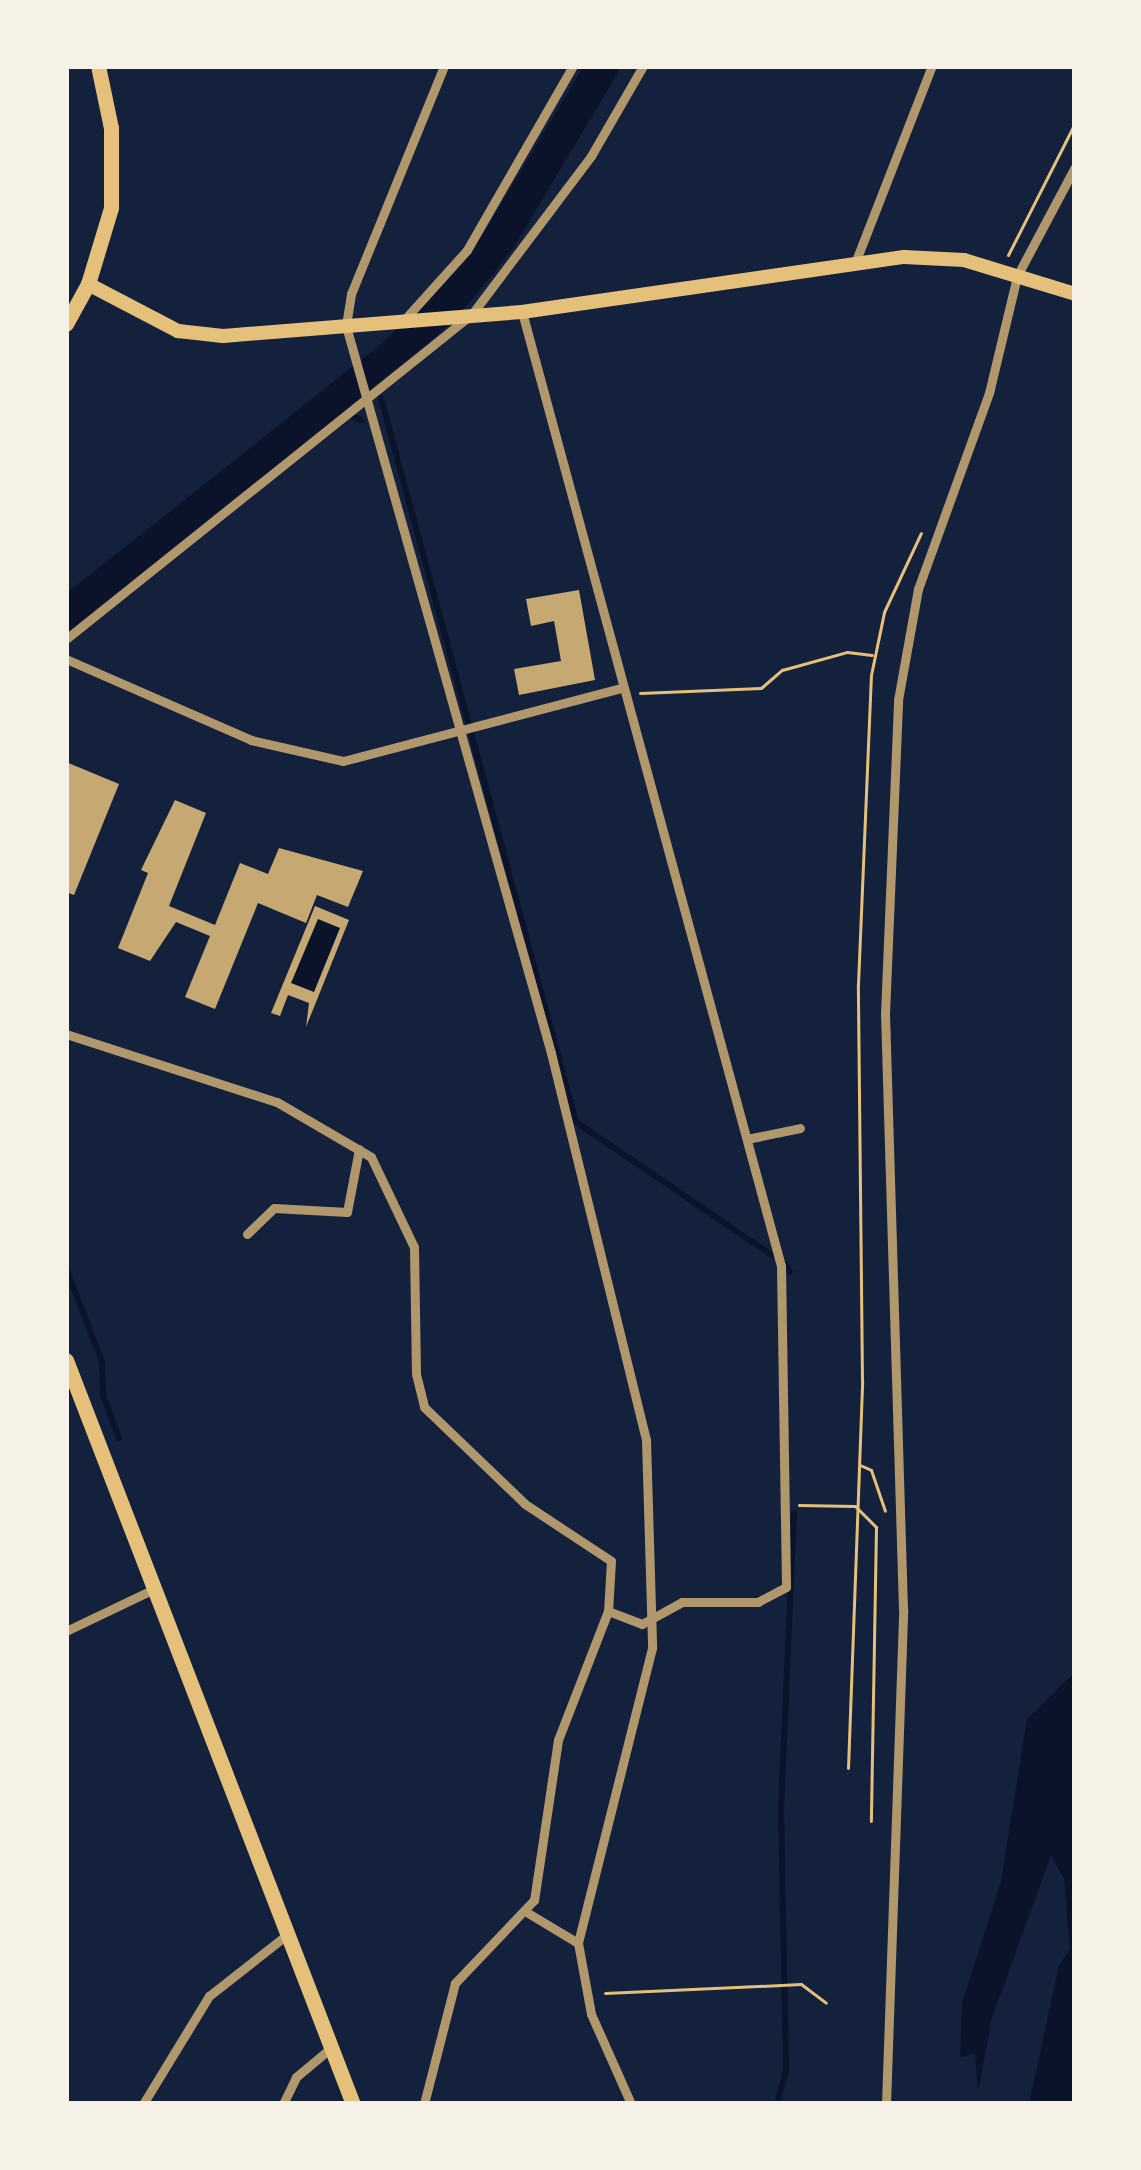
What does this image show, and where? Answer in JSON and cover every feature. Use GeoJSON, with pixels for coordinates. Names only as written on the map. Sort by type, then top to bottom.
{"type":"FeatureCollection","features":[{"type":"Feature","properties":{"kind":"main road"},"geometry":{"type":"LineString","coordinates":[[66,324],[88,284],[111,208],[111,128],[98,66]]}},
{"type":"Feature","properties":{"kind":"main road"},"geometry":{"type":"LineString","coordinates":[[88,284],[178,331],[223,336],[522,313],[904,257],[1000,271],[1075,295]]}},
{"type":"Feature","properties":{"kind":"main road"},"geometry":{"type":"LineString","coordinates":[[66,1360],[353,2104]]}},
{"type":"Feature","properties":{"kind":"street"},"geometry":{"type":"LineString","coordinates":[[444,66],[351,295],[346,326],[551,1053],[641,1418],[652,1489],[654,1617],[578,1943],[585,1994],[631,2104]]}},
{"type":"Feature","properties":{"kind":"street"},"geometry":{"type":"LineString","coordinates":[[407,320],[466,250],[573,66]]}},
{"type":"Feature","properties":{"kind":"street"},"geometry":{"type":"LineString","coordinates":[[66,639],[293,450],[466,315],[591,156],[643,66]]}},
{"type":"Feature","properties":{"kind":"street"},"geometry":{"type":"LineString","coordinates":[[855,263],[932,66]]}},
{"type":"Feature","properties":{"kind":"street"},"geometry":{"type":"LineString","coordinates":[[886,2104],[901,1538],[885,1015],[893,760],[910,627],[941,514],[989,393],[1017,276],[1075,167]]}},
{"type":"Feature","properties":{"kind":"street"},"geometry":{"type":"LineString","coordinates":[[522,313],[781,1266],[786,1587],[758,1602],[699,1599],[631,1624],[608,1611]]}},
{"type":"Feature","properties":{"kind":"street"},"geometry":{"type":"LineString","coordinates":[[66,659],[251,740],[329,760],[622,691]]}},
{"type":"Feature","properties":{"kind":"street"},"geometry":{"type":"LineString","coordinates":[[66,1034],[235,1085],[371,1157],[414,1247],[416,1374],[424,1407],[525,1504],[603,1551],[614,1570],[608,1611],[559,1740],[528,1913],[455,1984],[424,2104]]}},
{"type":"Feature","properties":{"kind":"street"},"geometry":{"type":"LineString","coordinates":[[747,1139],[800,1128]]}},
{"type":"Feature","properties":{"kind":"street"},"geometry":{"type":"LineString","coordinates":[[247,1234],[274,1208],[347,1212],[359,1149]]}},
{"type":"Feature","properties":{"kind":"street"},"geometry":{"type":"LineString","coordinates":[[66,1631],[154,1589]]}},
{"type":"Feature","properties":{"kind":"street"},"geometry":{"type":"LineString","coordinates":[[528,1913],[578,1943]]}},
{"type":"Feature","properties":{"kind":"street"},"geometry":{"type":"LineString","coordinates":[[143,2104],[209,1996],[290,1933]]}},
{"type":"Feature","properties":{"kind":"street"},"geometry":{"type":"LineString","coordinates":[[283,2104],[296,2077],[332,2047]]}},
{"type":"Feature","properties":{"kind":"path"},"geometry":{"type":"LineString","coordinates":[[1000,271],[1075,124]]}},
{"type":"Feature","properties":{"kind":"path"},"geometry":{"type":"LineString","coordinates":[[848,1768],[860,1465],[858,984],[874,655],[894,585],[941,514]]}},
{"type":"Feature","properties":{"kind":"path"},"geometry":{"type":"LineString","coordinates":[[622,691],[761,688],[782,670],[847,652],[874,655]]}},
{"type":"Feature","properties":{"kind":"path"},"geometry":{"type":"LineString","coordinates":[[860,1465],[871,1470],[901,1538]]}},
{"type":"Feature","properties":{"kind":"path"},"geometry":{"type":"LineString","coordinates":[[785,1508],[855,1506],[872,1517],[881,1556],[871,1821]]}},
{"type":"Feature","properties":{"kind":"path"},"geometry":{"type":"LineString","coordinates":[[585,1994],[789,1984],[817,1988],[826,2003]]}},
{"type":"Feature","properties":{"kind":"water"},"geometry":{"type":"Polygon","coordinates":[[[318,919],[340,928],[314,992],[291,983],[318,919]]]}},
{"type":"Feature","properties":{"kind":"water"},"geometry":{"type":"Polygon","coordinates":[[[1075,1672],[1075,2104],[1029,2104],[1059,1965],[1070,1949],[1064,1879],[1051,1855],[992,2018],[978,2091],[975,2054],[960,2057],[962,2003],[1001,1881],[1027,1719],[1075,1672]]]}},
{"type":"Feature","properties":{"kind":"building"},"geometry":{"type":"Polygon","coordinates":[[[579,590],[595,680],[519,695],[514,669],[561,661],[554,621],[531,626],[526,599],[579,590]]]}},
{"type":"Feature","properties":{"kind":"building"},"geometry":{"type":"Polygon","coordinates":[[[66,762],[119,784],[74,895],[66,892],[66,762]]]}},
{"type":"Feature","properties":{"kind":"building"},"geometry":{"type":"Polygon","coordinates":[[[175,800],[206,813],[169,906],[215,925],[240,863],[268,874],[279,848],[363,871],[348,907],[317,895],[306,923],[258,903],[215,1009],[185,997],[210,936],[176,922],[150,961],[118,948],[148,873],[141,870],[175,800]]]}},
{"type":"Feature","properties":{"kind":"building"},"geometry":{"type":"Polygon","coordinates":[[[315,906],[349,920],[306,1027],[309,1003],[288,995],[280,1016],[271,1013],[315,906]],[[318,919],[291,983],[314,992],[340,928],[318,919]]]}},
{"type":"Feature","properties":{"kind":"waterway"},"geometry":{"type":"LineString","coordinates":[[66,614],[393,355],[455,293],[498,240],[602,66]]}},
{"type":"Feature","properties":{"kind":"waterway"},"geometry":{"type":"LineString","coordinates":[[374,369],[377,378]]}},
{"type":"Feature","properties":{"kind":"waterway"},"geometry":{"type":"LineString","coordinates":[[381,398],[576,1122],[773,1256]]}},
{"type":"Feature","properties":{"kind":"waterway"},"geometry":{"type":"LineString","coordinates":[[321,411],[326,421]]}},
{"type":"Feature","properties":{"kind":"waterway"},"geometry":{"type":"LineString","coordinates":[[354,417],[361,420]]}},
{"type":"Feature","properties":{"kind":"waterway"},"geometry":{"type":"LineString","coordinates":[[785,1264],[790,1272]]}},
{"type":"Feature","properties":{"kind":"waterway"},"geometry":{"type":"LineString","coordinates":[[66,1268],[102,1362],[103,1395],[119,1438]]}},
{"type":"Feature","properties":{"kind":"waterway"},"geometry":{"type":"LineString","coordinates":[[777,2104],[786,2070],[781,1809],[794,1513]]}}]}
